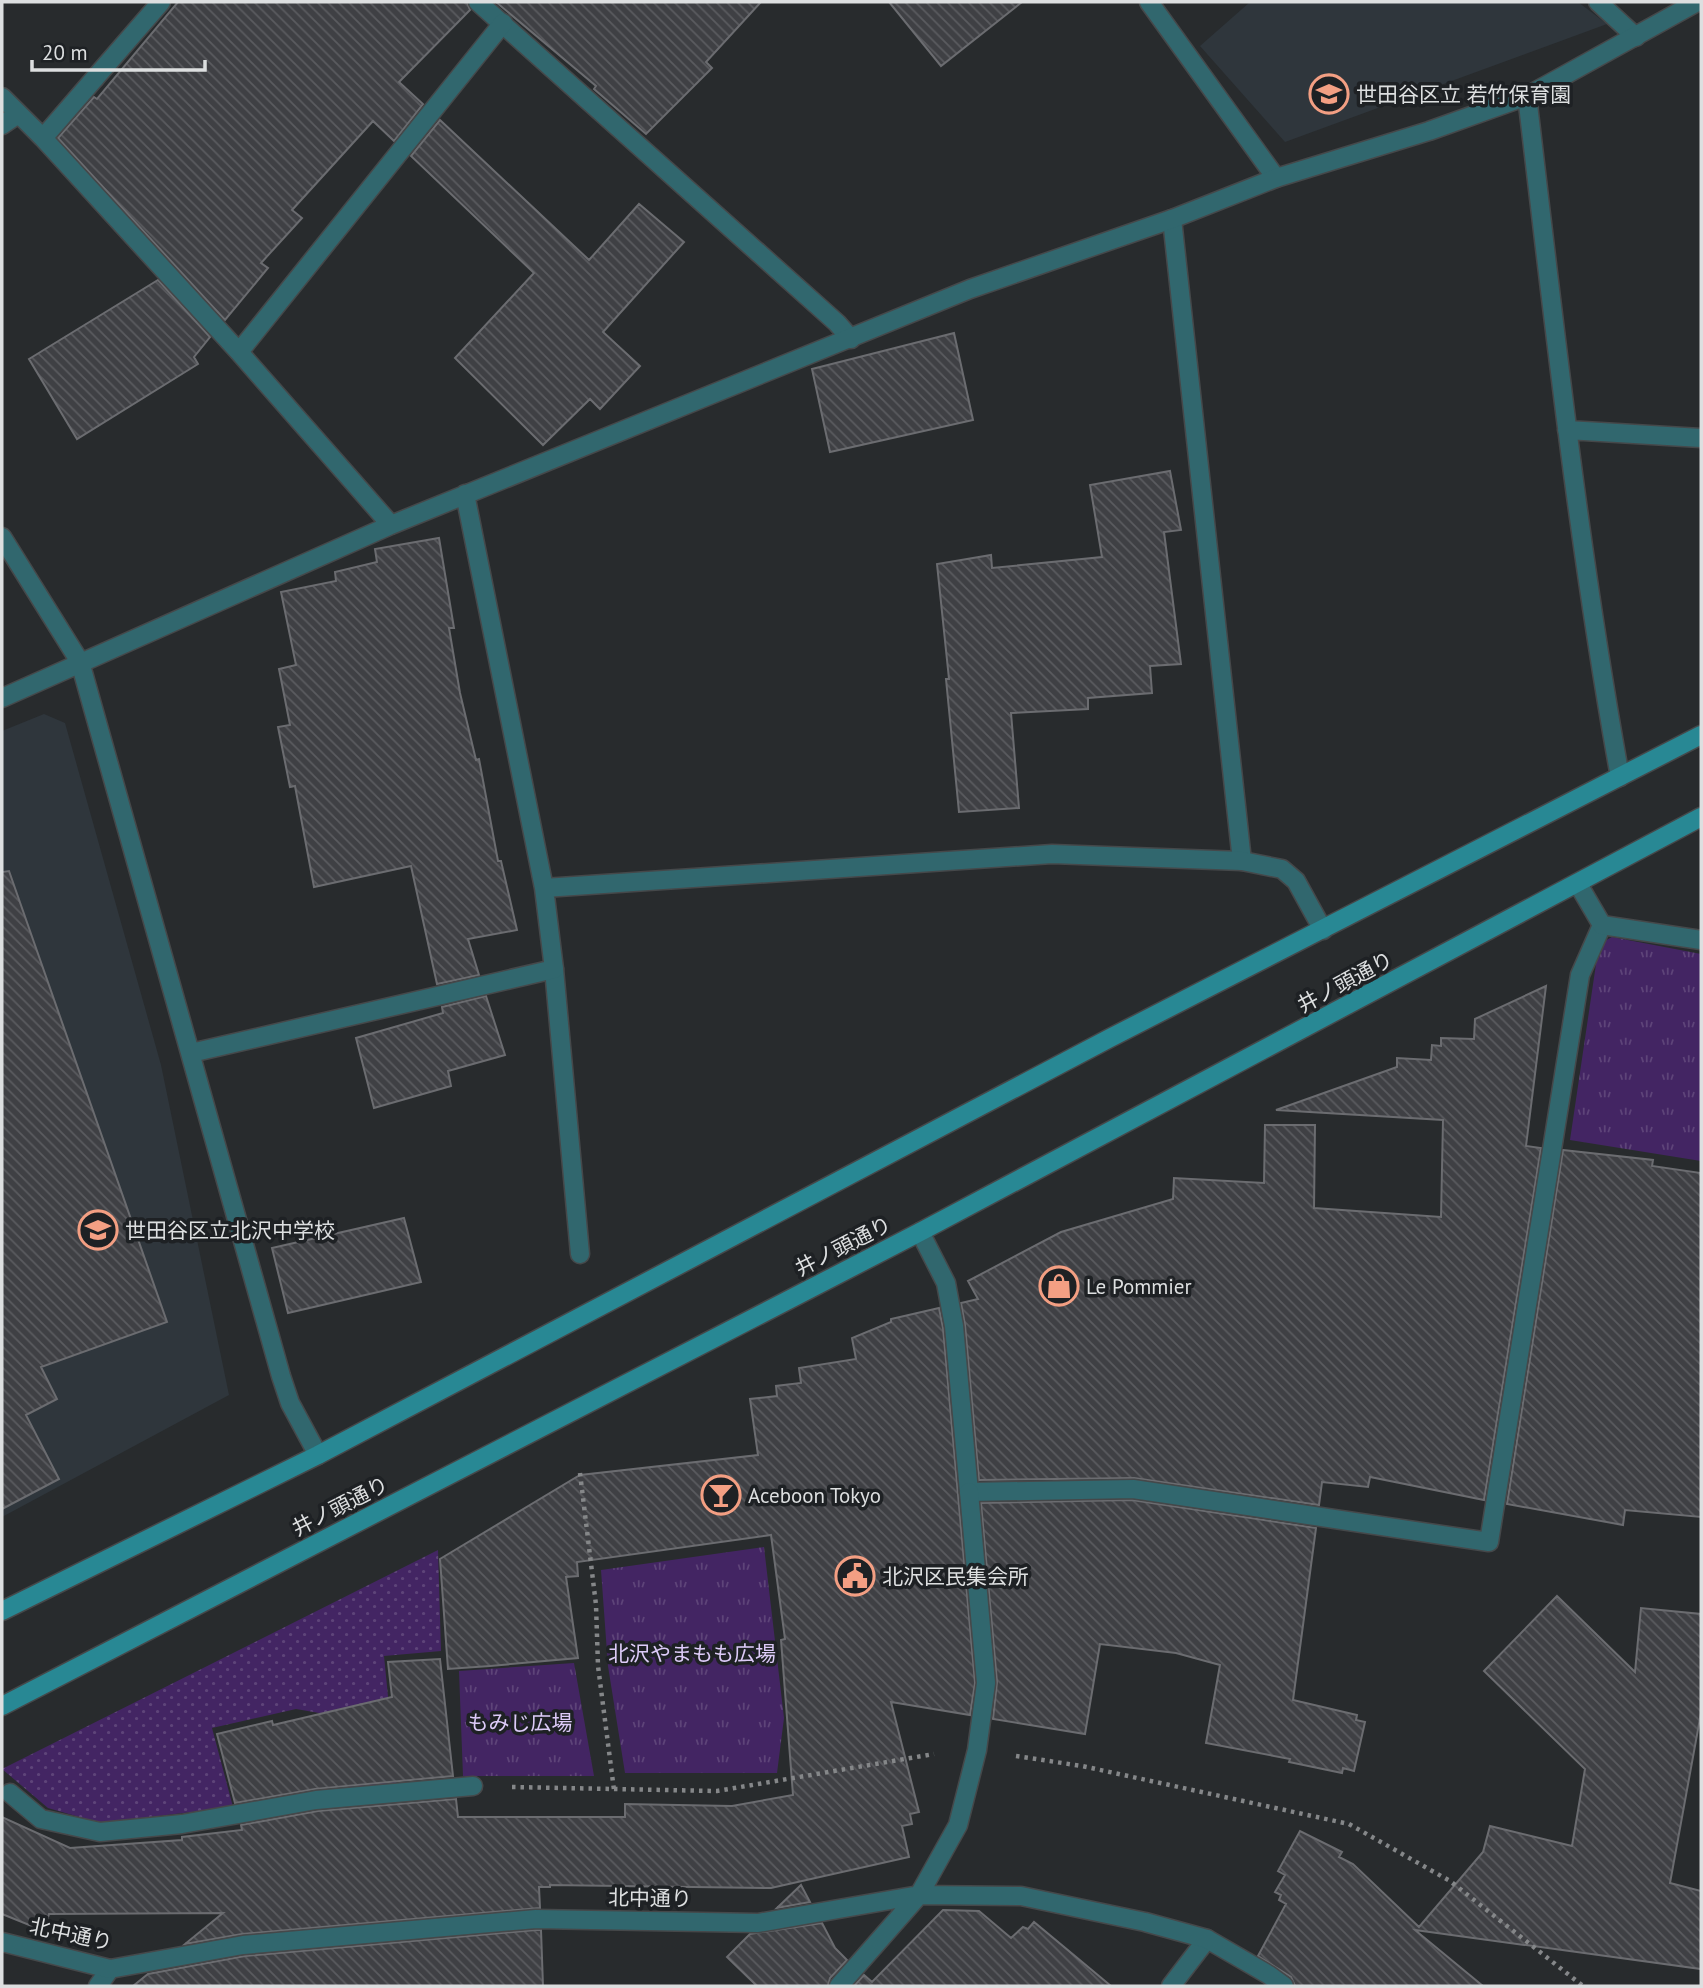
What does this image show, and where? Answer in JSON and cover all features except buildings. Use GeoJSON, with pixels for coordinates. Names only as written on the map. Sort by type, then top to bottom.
{"type":"FeatureCollection","features":[{"type":"Feature","properties":{"kind":"main road"},"geometry":{"type":"LineString","coordinates":[[2,1611],[318,1455],[1110,1038],[1701,735]]}},
{"type":"Feature","properties":{"kind":"main road","name":"井ノ頭通り"},"geometry":{"type":"LineString","coordinates":[[2,1706],[920,1232],[1701,817]]}},
{"type":"Feature","properties":{"kind":"street"},"geometry":{"type":"LineString","coordinates":[[43,138],[161,2]]}},
{"type":"Feature","properties":{"kind":"street"},"geometry":{"type":"LineString","coordinates":[[478,2],[827,313],[851,339]]}},
{"type":"Feature","properties":{"kind":"street"},"geometry":{"type":"LineString","coordinates":[[1149,2],[1276,178]]}},
{"type":"Feature","properties":{"kind":"street"},"geometry":{"type":"LineString","coordinates":[[1598,2],[1636,37]]}},
{"type":"Feature","properties":{"kind":"street"},"geometry":{"type":"LineString","coordinates":[[2,698],[391,525],[970,289],[1172,219],[1276,178],[1429,131],[1527,96],[1697,2]]}},
{"type":"Feature","properties":{"kind":"street"},"geometry":{"type":"LineString","coordinates":[[239,352],[503,23]]}},
{"type":"Feature","properties":{"kind":"street"},"geometry":{"type":"LineString","coordinates":[[1527,96],[1567,430],[1620,778]]}},
{"type":"Feature","properties":{"kind":"street"},"geometry":{"type":"LineString","coordinates":[[2,97],[43,138],[239,352],[391,525]]}},
{"type":"Feature","properties":{"kind":"street"},"geometry":{"type":"LineString","coordinates":[[2,125],[18,114]]}},
{"type":"Feature","properties":{"kind":"street"},"geometry":{"type":"LineString","coordinates":[[1172,219],[1242,861]]}},
{"type":"Feature","properties":{"kind":"street"},"geometry":{"type":"LineString","coordinates":[[1567,430],[1701,438]]}},
{"type":"Feature","properties":{"kind":"street"},"geometry":{"type":"LineString","coordinates":[[465,494],[544,888],[580,1254]]}},
{"type":"Feature","properties":{"kind":"street"},"geometry":{"type":"LineString","coordinates":[[2,537],[80,662],[281,1376],[290,1403],[318,1455]]}},
{"type":"Feature","properties":{"kind":"street"},"geometry":{"type":"LineString","coordinates":[[544,888],[1052,854],[1242,861],[1282,869],[1296,881],[1323,930]]}},
{"type":"Feature","properties":{"kind":"street"},"geometry":{"type":"LineString","coordinates":[[1578,884],[1602,925]]}},
{"type":"Feature","properties":{"kind":"street"},"geometry":{"type":"LineString","coordinates":[[1602,925],[1701,940]]}},
{"type":"Feature","properties":{"kind":"street"},"geometry":{"type":"LineString","coordinates":[[970,1492],[1133,1489],[1489,1542],[1580,975],[1602,925]]}},
{"type":"Feature","properties":{"kind":"street"},"geometry":{"type":"LineString","coordinates":[[191,1053],[554,969]]}},
{"type":"Feature","properties":{"kind":"street"},"geometry":{"type":"LineString","coordinates":[[839,1986],[919,1895],[958,1825],[977,1750],[986,1684],[954,1326],[946,1283],[920,1232]]}},
{"type":"Feature","properties":{"kind":"street"},"geometry":{"type":"LineString","coordinates":[[10,1793],[41,1819],[100,1832],[182,1824],[316,1800],[473,1786]]}},
{"type":"Feature","properties":{"kind":"street","name":"北中通り"},"geometry":{"type":"LineString","coordinates":[[2,1942],[110,1969],[243,1945],[536,1919],[758,1923],[919,1895],[1021,1896],[1145,1922],[1207,1939],[1284,1986]]}},
{"type":"Feature","properties":{"kind":"street"},"geometry":{"type":"LineString","coordinates":[[1171,1986],[1207,1939]]}},
{"type":"Feature","properties":{"kind":"street"},"geometry":{"type":"LineString","coordinates":[[98,1986],[110,1969]]}},
{"type":"Feature","properties":{"kind":"path"},"geometry":{"type":"LineString","coordinates":[[580,1473],[596,1605],[598,1666],[614,1790]]}},
{"type":"Feature","properties":{"kind":"path"},"geometry":{"type":"LineString","coordinates":[[473,1786],[717,1791],[942,1753],[977,1750],[1082,1766],[1349,1824],[1450,1881],[1583,1986]]}},
{"type":"Feature","properties":{"kind":"shaded area","name":"世田谷区立 若竹保育園"},"geometry":{"type":"Polygon","coordinates":[[[1250,2],[1578,2],[1607,24],[1285,142],[1200,46],[1250,2]]]}},
{"type":"Feature","properties":{"kind":"shaded area","name":"世田谷区立北沢中学校"},"geometry":{"type":"Polygon","coordinates":[[[44,714],[65,723],[161,1065],[229,1395],[2,1517],[2,731],[44,714]]]}},
{"type":"Feature","properties":{"kind":"green space"},"geometry":{"type":"Polygon","coordinates":[[[1612,937],[1701,954],[1701,1161],[1570,1140],[1599,944],[1612,937]]]}},
{"type":"Feature","properties":{"kind":"green space","name":"北沢やまもも広場"},"geometry":{"type":"Polygon","coordinates":[[[764,1547],[784,1718],[777,1773],[625,1773],[608,1666],[601,1570],[764,1547]]]}},
{"type":"Feature","properties":{"kind":"green space"},"geometry":{"type":"Polygon","coordinates":[[[438,1550],[441,1651],[384,1656],[397,1787],[350,1790],[331,1715],[296,1709],[212,1728],[233,1807],[100,1823],[48,1808],[2,1769],[438,1550]]]}},
{"type":"Feature","properties":{"kind":"green space","name":"もみじ広場"},"geometry":{"type":"Polygon","coordinates":[[[574,1663],[594,1776],[463,1776],[459,1671],[574,1663]]]}},
{"type":"Feature","properties":{"kind":"place","name":"世田谷区立 若竹保育園"},"geometry":{"type":"Point","coordinates":[1329,94]}},
{"type":"Feature","properties":{"kind":"place","name":"世田谷区立北沢中学校"},"geometry":{"type":"Point","coordinates":[98,1230]}},
{"type":"Feature","properties":{"kind":"place","name":"Le Pommier"},"geometry":{"type":"Point","coordinates":[1059,1286]}},
{"type":"Feature","properties":{"kind":"place","name":"Aceboon Tokyo"},"geometry":{"type":"Point","coordinates":[721,1495]}},
{"type":"Feature","properties":{"kind":"place","name":"北沢区民集会所"},"geometry":{"type":"Point","coordinates":[855,1576]}}]}
